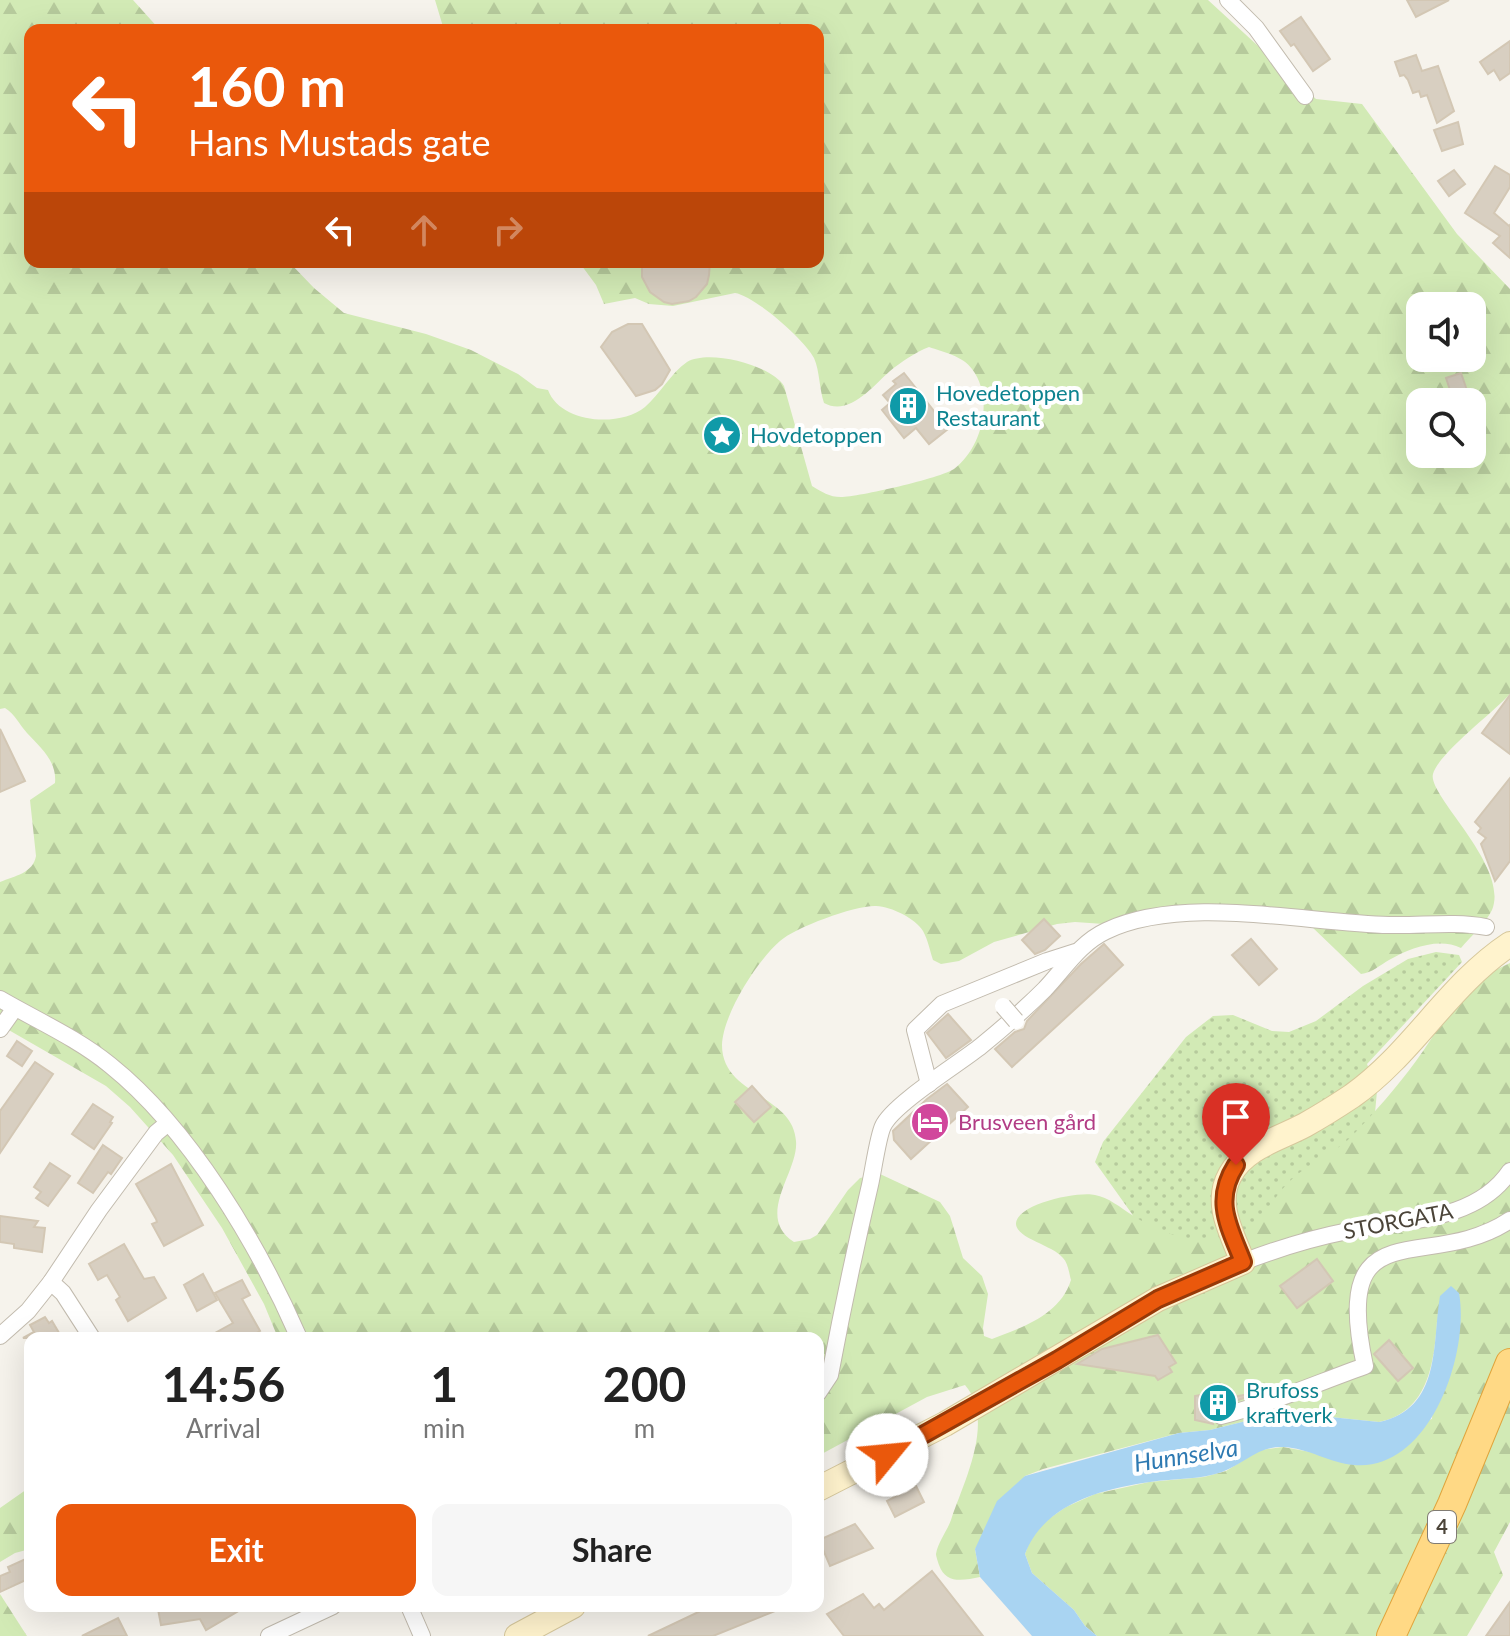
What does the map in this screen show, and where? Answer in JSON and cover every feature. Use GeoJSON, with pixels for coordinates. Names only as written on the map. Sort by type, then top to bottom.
{"type":"FeatureCollection","features":[{"type":"Feature","properties":{"kind":"highway","name":"4"},"geometry":{"type":"LineString","coordinates":[[1391,1636],[1452,1504],[1510,1363]]}},
{"type":"Feature","properties":{"kind":"main road"},"geometry":{"type":"LineString","coordinates":[[824,1486],[945,1424],[1158,1299],[1243,1262],[1223,1205],[1225,1184],[1236,1165],[1255,1150],[1306,1124],[1366,1084],[1397,1057],[1473,971],[1503,948]]}},
{"type":"Feature","properties":{"kind":"main road"},"geometry":{"type":"LineString","coordinates":[[517,1636],[562,1612]]}},
{"type":"Feature","properties":{"kind":"street"},"geometry":{"type":"LineString","coordinates":[[1228,0],[1256,28],[1305,96]]}},
{"type":"Feature","properties":{"kind":"street"},"geometry":{"type":"LineString","coordinates":[[824,1384],[830,1375],[855,1243],[883,1125],[904,1103],[992,1038],[1044,989],[1077,952],[1106,931],[1137,920],[1174,914],[1391,925],[1463,923],[1486,927]]}},
{"type":"Feature","properties":{"kind":"street"},"geometry":{"type":"LineString","coordinates":[[929,1084],[915,1030],[942,1004],[1077,952]]}},
{"type":"Feature","properties":{"kind":"street"},"geometry":{"type":"LineString","coordinates":[[986,986],[1016,1021]]}},
{"type":"Feature","properties":{"kind":"street"},"geometry":{"type":"LineString","coordinates":[[0,1029],[7,1004],[109,1064],[136,1088],[168,1123],[201,1167],[246,1235],[281,1297],[296,1332]]}},
{"type":"Feature","properties":{"kind":"street"},"geometry":{"type":"LineString","coordinates":[[0,1336],[28,1311],[51,1282],[99,1210],[156,1133],[168,1123]]}},
{"type":"Feature","properties":{"kind":"street","name":"STORGATA"},"geometry":{"type":"LineString","coordinates":[[1243,1262],[1320,1237],[1454,1213],[1509,1177]]}},
{"type":"Feature","properties":{"kind":"street"},"geometry":{"type":"LineString","coordinates":[[1221,1416],[1254,1408],[1365,1366],[1357,1305],[1365,1274],[1378,1261],[1393,1252],[1458,1242],[1481,1235],[1510,1220]]}},
{"type":"Feature","properties":{"kind":"street"},"geometry":{"type":"LineString","coordinates":[[51,1282],[63,1293],[88,1332]]}},
{"type":"Feature","properties":{"kind":"street"},"geometry":{"type":"LineString","coordinates":[[269,1636],[320,1612]]}},
{"type":"Feature","properties":{"kind":"street"},"geometry":{"type":"LineString","coordinates":[[414,1612],[422,1636]]}},
{"type":"Feature","properties":{"kind":"green space"},"geometry":{"type":"Polygon","coordinates":[[[0,0],[133,0],[155,24],[24,24],[24,268],[295,268],[344,313],[426,334],[471,350],[518,374],[537,388],[548,390],[565,410],[591,419],[606,420],[634,414],[645,407],[687,362],[697,358],[739,361],[777,378],[784,386],[812,486],[841,497],[881,491],[933,477],[954,469],[964,460],[978,435],[984,408],[979,381],[968,365],[929,347],[899,364],[860,398],[842,406],[833,406],[824,403],[816,363],[809,350],[779,320],[755,302],[735,293],[673,306],[649,304],[635,298],[604,304],[596,285],[583,268],[824,268],[824,24],[442,24],[435,0],[1208,0],[1316,99],[1362,104],[1457,234],[1510,289],[1510,694],[1455,745],[1433,774],[1442,798],[1490,873],[1494,892],[1492,910],[1461,948],[1443,944],[1425,945],[1361,974],[1311,926],[1224,911],[1104,924],[1057,924],[994,942],[959,961],[941,964],[933,960],[925,934],[915,922],[889,908],[867,907],[812,924],[780,941],[761,961],[743,989],[728,1018],[722,1045],[725,1062],[733,1075],[783,1113],[792,1125],[795,1153],[778,1207],[778,1220],[783,1231],[794,1242],[817,1235],[860,1178],[880,1174],[940,1202],[950,1216],[963,1258],[982,1276],[988,1294],[984,1336],[992,1339],[1028,1324],[1049,1311],[1066,1292],[1071,1280],[1067,1265],[1058,1253],[1018,1229],[1016,1224],[1026,1210],[1049,1200],[1087,1194],[1110,1200],[1157,1229],[1184,1238],[1212,1239],[1240,1232],[1255,1222],[1297,1174],[1346,1142],[1361,1126],[1409,1071],[1454,1004],[1472,983],[1510,963],[1510,1522],[1494,1552],[1503,1575],[1467,1636],[1097,1636],[1074,1610],[1032,1573],[1025,1554],[1032,1535],[1044,1522],[1066,1507],[1095,1494],[1149,1482],[1204,1477],[1226,1471],[1260,1450],[1283,1447],[1316,1453],[1432,1419],[1438,1306],[1433,1360],[1428,1377],[1411,1406],[1397,1416],[1379,1422],[1282,1412],[1210,1430],[1179,1433],[1043,1469],[1025,1476],[975,1549],[980,1577],[962,1580],[946,1576],[936,1554],[974,1452],[978,1416],[974,1400],[965,1385],[927,1397],[824,1453],[824,1332],[276,1332],[264,1304],[222,1228],[173,1155],[130,1107],[106,1086],[0,1025],[0,882],[22,873],[34,862],[30,800],[55,783],[47,755],[5,708],[0,709],[0,0]]]}},
{"type":"Feature","properties":{"kind":"green space"},"geometry":{"type":"Polygon","coordinates":[[[1436,952],[1459,955],[1462,962],[1367,1064],[1377,1091],[1374,1124],[1355,1182],[1156,1273],[1132,1214],[1095,1162],[1103,1142],[1186,1037],[1213,1016],[1233,1015],[1272,1031],[1289,1032],[1316,1021],[1363,986],[1408,959],[1436,952]]]}},
{"type":"Feature","properties":{"kind":"green space"},"geometry":{"type":"Polygon","coordinates":[[[24,1491],[24,1551],[0,1562],[0,1508],[24,1491]]]}},
{"type":"Feature","properties":{"kind":"green space"},"geometry":{"type":"Polygon","coordinates":[[[0,1594],[27,1636],[0,1636],[0,1594]]]}},
{"type":"Feature","properties":{"kind":"water","name":"Hunnselva"},"geometry":{"type":"Polygon","coordinates":[[[1451,1286],[1459,1293],[1461,1318],[1451,1376],[1424,1429],[1404,1450],[1381,1462],[1354,1465],[1301,1450],[1274,1447],[1222,1472],[1112,1489],[1060,1511],[1034,1537],[1025,1554],[1032,1573],[1074,1610],[1097,1636],[1032,1636],[980,1577],[975,1549],[997,1501],[1025,1476],[1179,1433],[1210,1430],[1282,1412],[1379,1422],[1399,1415],[1414,1403],[1424,1389],[1434,1353],[1440,1296],[1451,1286]]]}},
{"type":"Feature","properties":{"kind":"building"},"geometry":{"type":"Polygon","coordinates":[[[1407,0],[1449,0],[1416,17],[1407,0]]]}},
{"type":"Feature","properties":{"kind":"building"},"geometry":{"type":"Polygon","coordinates":[[[1301,17],[1330,59],[1313,71],[1294,44],[1291,46],[1280,31],[1301,17]]]}},
{"type":"Feature","properties":{"kind":"building"},"geometry":{"type":"Polygon","coordinates":[[[1510,41],[1510,73],[1500,80],[1494,70],[1488,74],[1480,62],[1510,41]]]}},
{"type":"Feature","properties":{"kind":"building"},"geometry":{"type":"Polygon","coordinates":[[[1416,55],[1422,71],[1438,66],[1454,111],[1437,123],[1427,95],[1421,97],[1419,91],[1413,93],[1408,80],[1404,75],[1400,76],[1395,62],[1416,55]]]}},
{"type":"Feature","properties":{"kind":"building"},"geometry":{"type":"Polygon","coordinates":[[[1458,122],[1463,144],[1442,151],[1434,130],[1458,122]]]}},
{"type":"Feature","properties":{"kind":"building"},"geometry":{"type":"Polygon","coordinates":[[[1495,166],[1510,175],[1510,187],[1494,213],[1510,225],[1510,258],[1493,243],[1500,236],[1465,213],[1495,166]]]}},
{"type":"Feature","properties":{"kind":"building"},"geometry":{"type":"Polygon","coordinates":[[[1454,170],[1465,184],[1449,196],[1438,181],[1454,170]]]}},
{"type":"Feature","properties":{"kind":"building"},"geometry":{"type":"Polygon","coordinates":[[[642,268],[710,268],[707,284],[696,297],[672,304],[650,292],[642,277],[642,268]]]}},
{"type":"Feature","properties":{"kind":"building"},"geometry":{"type":"Polygon","coordinates":[[[628,324],[642,324],[670,370],[655,390],[636,396],[601,347],[612,332],[628,324]]]}},
{"type":"Feature","properties":{"kind":"building","name":"Hovedetoppen Restaurant"},"geometry":{"type":"Polygon","coordinates":[[[904,373],[938,416],[943,412],[953,425],[929,444],[916,428],[904,438],[882,410],[890,403],[883,395],[896,384],[893,381],[904,373]]]}},
{"type":"Feature","properties":{"kind":"building"},"geometry":{"type":"Polygon","coordinates":[[[1461,373],[1466,388],[1449,388],[1446,378],[1461,373]]]}},
{"type":"Feature","properties":{"kind":"building"},"geometry":{"type":"Polygon","coordinates":[[[1510,695],[1510,754],[1482,733],[1510,695]]]}},
{"type":"Feature","properties":{"kind":"building"},"geometry":{"type":"Polygon","coordinates":[[[0,729],[25,781],[0,792],[0,729]]]}},
{"type":"Feature","properties":{"kind":"building"},"geometry":{"type":"Polygon","coordinates":[[[1510,778],[1510,861],[1495,881],[1481,844],[1486,838],[1478,832],[1481,828],[1475,822],[1510,778]]]}},
{"type":"Feature","properties":{"kind":"building"},"geometry":{"type":"Polygon","coordinates":[[[1044,919],[1060,936],[1045,950],[1035,954],[1022,940],[1044,919]]]}},
{"type":"Feature","properties":{"kind":"building"},"geometry":{"type":"Polygon","coordinates":[[[1251,939],[1277,969],[1259,985],[1232,955],[1251,939]]]}},
{"type":"Feature","properties":{"kind":"building"},"geometry":{"type":"Polygon","coordinates":[[[1104,944],[1123,965],[1012,1067],[995,1049],[1015,1032],[1024,1029],[1027,1021],[1104,944]]]}},
{"type":"Feature","properties":{"kind":"building"},"geometry":{"type":"Polygon","coordinates":[[[948,1014],[971,1040],[946,1058],[927,1033],[948,1014]]]}},
{"type":"Feature","properties":{"kind":"building"},"geometry":{"type":"Polygon","coordinates":[[[17,1041],[32,1051],[22,1066],[7,1056],[17,1041]]]}},
{"type":"Feature","properties":{"kind":"building"},"geometry":{"type":"Polygon","coordinates":[[[35,1062],[53,1074],[0,1153],[0,1111],[35,1062]]]}},
{"type":"Feature","properties":{"kind":"building"},"geometry":{"type":"Polygon","coordinates":[[[947,1084],[968,1107],[911,1159],[894,1140],[893,1131],[947,1084]]]}},
{"type":"Feature","properties":{"kind":"building"},"geometry":{"type":"Polygon","coordinates":[[[752,1086],[771,1107],[754,1122],[735,1102],[752,1086]]]}},
{"type":"Feature","properties":{"kind":"building"},"geometry":{"type":"Polygon","coordinates":[[[93,1104],[113,1117],[94,1149],[72,1134],[93,1104]]]}},
{"type":"Feature","properties":{"kind":"building"},"geometry":{"type":"Polygon","coordinates":[[[103,1145],[122,1158],[93,1193],[78,1183],[103,1145]]]}},
{"type":"Feature","properties":{"kind":"building"},"geometry":{"type":"Polygon","coordinates":[[[50,1163],[70,1176],[48,1206],[36,1198],[41,1192],[34,1187],[50,1163]]]}},
{"type":"Feature","properties":{"kind":"building"},"geometry":{"type":"Polygon","coordinates":[[[171,1164],[203,1225],[164,1246],[152,1224],[157,1222],[156,1219],[136,1184],[171,1164]]]}},
{"type":"Feature","properties":{"kind":"building"},"geometry":{"type":"Polygon","coordinates":[[[0,1216],[38,1221],[34,1227],[45,1228],[42,1252],[14,1248],[14,1244],[0,1242],[0,1216]]]}},
{"type":"Feature","properties":{"kind":"building"},"geometry":{"type":"Polygon","coordinates":[[[124,1244],[144,1279],[154,1277],[166,1298],[128,1321],[116,1300],[120,1297],[107,1275],[98,1280],[89,1264],[124,1244]]]}},
{"type":"Feature","properties":{"kind":"building"},"geometry":{"type":"Polygon","coordinates":[[[1317,1259],[1333,1281],[1297,1308],[1280,1286],[1317,1259]]]}},
{"type":"Feature","properties":{"kind":"building"},"geometry":{"type":"Polygon","coordinates":[[[203,1274],[217,1300],[197,1311],[184,1285],[203,1274]]]}},
{"type":"Feature","properties":{"kind":"building"},"geometry":{"type":"Polygon","coordinates":[[[242,1280],[250,1295],[242,1299],[260,1331],[217,1332],[233,1323],[215,1293],[242,1280]]]}},
{"type":"Feature","properties":{"kind":"building"},"geometry":{"type":"Polygon","coordinates":[[[45,1317],[49,1323],[52,1321],[58,1332],[34,1332],[30,1325],[45,1317]]]}},
{"type":"Feature","properties":{"kind":"building"},"geometry":{"type":"Polygon","coordinates":[[[1158,1335],[1176,1363],[1169,1367],[1172,1372],[1158,1380],[1155,1376],[1077,1364],[1102,1349],[1158,1335]]]}},
{"type":"Feature","properties":{"kind":"building"},"geometry":{"type":"Polygon","coordinates":[[[1389,1340],[1413,1368],[1398,1381],[1374,1354],[1389,1340]]]}},
{"type":"Feature","properties":{"kind":"building","name":"Brufoss kraftverk"},"geometry":{"type":"Polygon","coordinates":[[[1220,1391],[1221,1399],[1250,1396],[1214,1408],[1210,1414],[1213,1424],[1195,1420],[1195,1396],[1220,1391]]]}},
{"type":"Feature","properties":{"kind":"building"},"geometry":{"type":"Polygon","coordinates":[[[916,1486],[924,1502],[895,1517],[887,1501],[916,1486]]]}},
{"type":"Feature","properties":{"kind":"building"},"geometry":{"type":"Polygon","coordinates":[[[855,1524],[873,1548],[830,1566],[824,1552],[824,1538],[855,1524]]]}},
{"type":"Feature","properties":{"kind":"building"},"geometry":{"type":"Polygon","coordinates":[[[24,1560],[24,1581],[0,1592],[0,1576],[10,1572],[8,1567],[24,1560]]]}},
{"type":"Feature","properties":{"kind":"building"},"geometry":{"type":"Polygon","coordinates":[[[932,1571],[983,1636],[844,1636],[827,1614],[863,1594],[874,1608],[879,1604],[884,1610],[932,1571]]]}},
{"type":"Feature","properties":{"kind":"building"},"geometry":{"type":"Polygon","coordinates":[[[1510,1602],[1510,1636],[1486,1636],[1510,1602]]]}},
{"type":"Feature","properties":{"kind":"building"},"geometry":{"type":"Polygon","coordinates":[[[159,1612],[237,1612],[206,1630],[200,1619],[161,1625],[159,1612]]]}},
{"type":"Feature","properties":{"kind":"building"},"geometry":{"type":"Polygon","coordinates":[[[698,1612],[773,1612],[713,1636],[648,1636],[698,1612]]]}},
{"type":"Feature","properties":{"kind":"building"},"geometry":{"type":"Polygon","coordinates":[[[118,1618],[127,1636],[82,1636],[118,1618]]]}},
{"type":"Feature","properties":{"kind":"place","name":"Hovedetoppen Restaurant"},"geometry":{"type":"Point","coordinates":[908,406]}},
{"type":"Feature","properties":{"kind":"place","name":"Hovdetoppen"},"geometry":{"type":"Point","coordinates":[722,435]}},
{"type":"Feature","properties":{"kind":"place","name":"Brusveen gård"},"geometry":{"type":"Point","coordinates":[930,1122]}},
{"type":"Feature","properties":{"kind":"place","name":"Brufoss kraftverk"},"geometry":{"type":"Point","coordinates":[1218,1403]}},
{"type":"Feature","properties":{"kind":"route"},"geometry":{"type":"LineString","coordinates":[[887,1455],[1057,1360],[1158,1299],[1243,1262],[1223,1205],[1225,1184],[1236,1165]]}}]}
